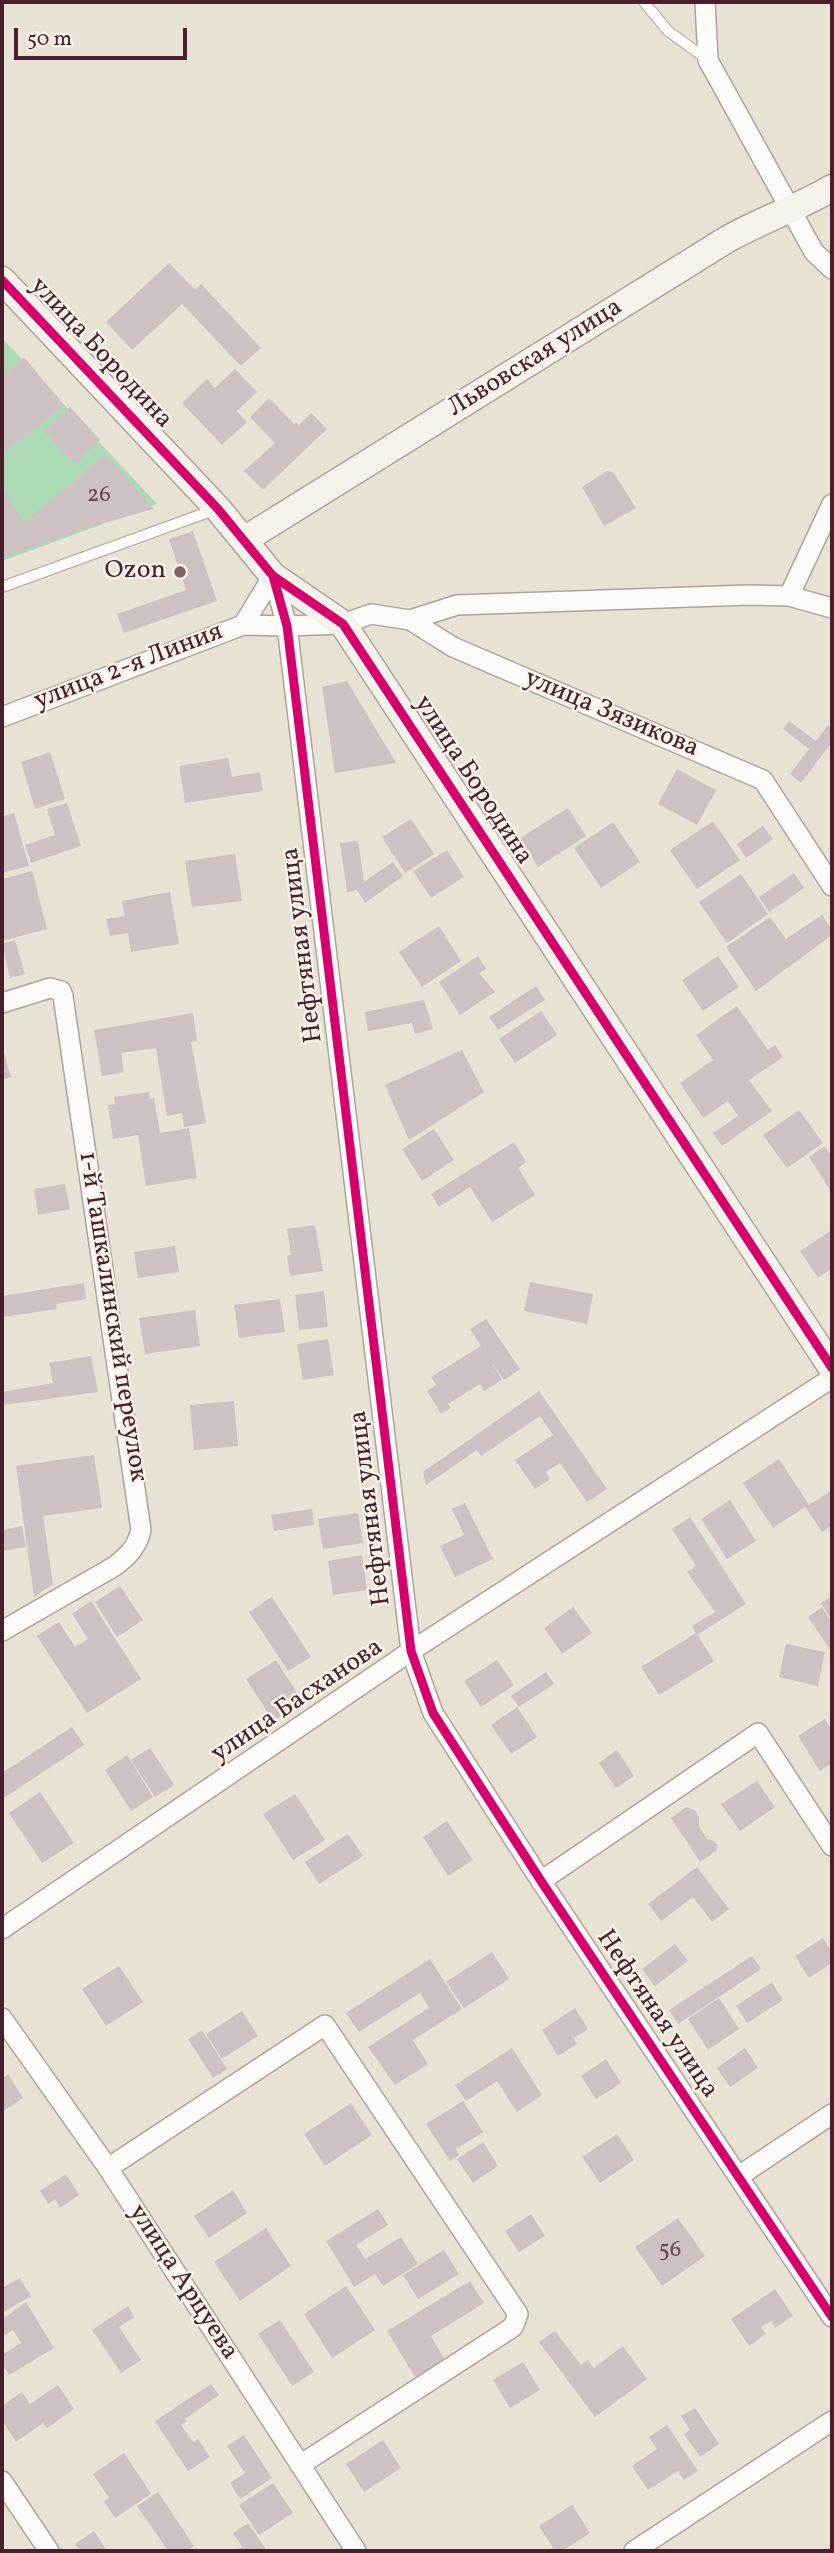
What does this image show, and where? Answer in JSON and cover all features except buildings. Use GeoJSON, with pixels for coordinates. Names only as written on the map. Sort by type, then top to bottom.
{"type":"FeatureCollection","features":[{"type":"Feature","properties":{"kind":"street"},"geometry":{"type":"LineString","coordinates":[[705,2],[708,60],[814,252],[832,269]]}},
{"type":"Feature","properties":{"kind":"street","name":"Львовская улица"},"geometry":{"type":"LineString","coordinates":[[244,540],[726,240],[832,188]]}},
{"type":"Feature","properties":{"kind":"street","name":"улица Бородина"},"geometry":{"type":"LineString","coordinates":[[2,280],[218,509],[273,576],[343,624],[832,1368]]}},
{"type":"Feature","properties":{"kind":"street"},"geometry":{"type":"LineString","coordinates":[[789,596],[832,504]]}},
{"type":"Feature","properties":{"kind":"street","name":"улица 2-я Линия"},"geometry":{"type":"LineString","coordinates":[[2,717],[243,625],[273,576]]}},
{"type":"Feature","properties":{"kind":"street","name":"Нефтяная улица"},"geometry":{"type":"LineString","coordinates":[[273,576],[287,626],[411,1651],[433,1713],[541,1881],[832,2317]]}},
{"type":"Feature","properties":{"kind":"street"},"geometry":{"type":"LineString","coordinates":[[410,620],[457,605],[789,596],[832,608]]}},
{"type":"Feature","properties":{"kind":"street","name":"улица Зязикова"},"geometry":{"type":"LineString","coordinates":[[243,625],[343,624],[371,614],[410,620],[453,647],[763,780],[832,886]]}},
{"type":"Feature","properties":{"kind":"street","name":"1-й Ташкалинский переулок"},"geometry":{"type":"LineString","coordinates":[[2,1003],[50,988],[61,991],[63,996],[139,1500],[141,1530],[138,1542],[129,1555],[115,1566],[2,1631]]}},
{"type":"Feature","properties":{"kind":"street","name":"улица Басханова"},"geometry":{"type":"LineString","coordinates":[[2,1929],[411,1651],[832,1378]]}},
{"type":"Feature","properties":{"kind":"street"},"geometry":{"type":"LineString","coordinates":[[541,1881],[758,1733],[832,1846]]}},
{"type":"Feature","properties":{"kind":"street","name":"улица Арцуева"},"geometry":{"type":"LineString","coordinates":[[2,2018],[108,2168],[356,2551]]}},
{"type":"Feature","properties":{"kind":"street"},"geometry":{"type":"LineString","coordinates":[[108,2168],[325,2025],[518,2314],[513,2327],[300,2465]]}},
{"type":"Feature","properties":{"kind":"street"},"geometry":{"type":"LineString","coordinates":[[739,2176],[832,2114]]}},
{"type":"Feature","properties":{"kind":"street"},"geometry":{"type":"LineString","coordinates":[[634,2551],[658,2545],[832,2421]]}},
{"type":"Feature","properties":{"kind":"street"},"geometry":{"type":"LineString","coordinates":[[2,2481],[49,2551]]}},
{"type":"Feature","properties":{"kind":"lane"},"geometry":{"type":"LineString","coordinates":[[644,2],[668,31],[708,60]]}},
{"type":"Feature","properties":{"kind":"lane"},"geometry":{"type":"LineString","coordinates":[[2,587],[218,509]]}},
{"type":"Feature","properties":{"kind":"green space"},"geometry":{"type":"Polygon","coordinates":[[[2,338],[157,504],[2,561],[2,338]]]}},
{"type":"Feature","properties":{"kind":"cycle path"},"geometry":{"type":"LineString","coordinates":[[2,280],[218,509],[273,576],[343,624],[832,1368]]}},
{"type":"Feature","properties":{"kind":"cycle path"},"geometry":{"type":"LineString","coordinates":[[273,576],[287,626],[411,1651],[433,1713],[541,1881],[832,2317]]}},
{"type":"Feature","properties":{"kind":"place","name":"Ozon"},"geometry":{"type":"Point","coordinates":[180,572]}}]}
